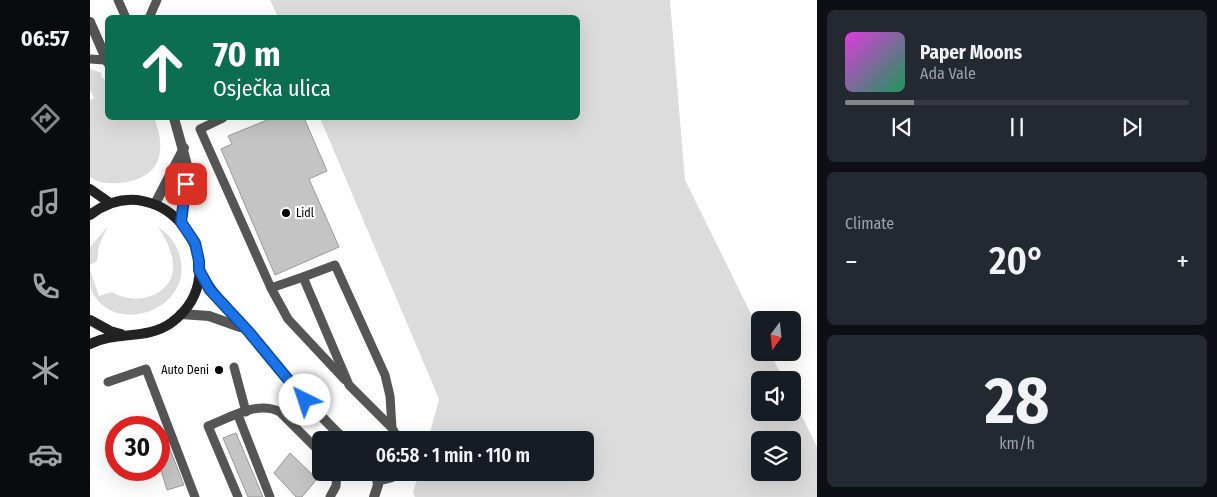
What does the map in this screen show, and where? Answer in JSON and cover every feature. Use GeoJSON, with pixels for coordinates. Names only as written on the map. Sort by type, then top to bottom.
{"type":"FeatureCollection","features":[{"type":"Feature","properties":{"kind":"street"},"geometry":{"type":"LineString","coordinates":[[90,22],[105,60]]}},
{"type":"Feature","properties":{"kind":"street"},"geometry":{"type":"LineString","coordinates":[[175,120],[184,148],[187,165],[181,222]]}},
{"type":"Feature","properties":{"kind":"street"},"geometry":{"type":"LineString","coordinates":[[155,204],[184,148]]}},
{"type":"Feature","properties":{"kind":"street"},"geometry":{"type":"LineString","coordinates":[[90,189],[110,203]]}},
{"type":"Feature","properties":{"kind":"street"},"geometry":{"type":"LineString","coordinates":[[90,215],[110,203],[132,200],[155,204],[172,213],[181,222],[195,243],[199,261],[198,280],[192,298],[181,314],[156,330],[90,344]]}},
{"type":"Feature","properties":{"kind":"street"},"geometry":{"type":"LineString","coordinates":[[199,270],[220,302],[248,331],[299,393],[336,431]]}},
{"type":"Feature","properties":{"kind":"street"},"geometry":{"type":"LineString","coordinates":[[181,314],[209,316],[226,320],[248,331]]}},
{"type":"Feature","properties":{"kind":"street"},"geometry":{"type":"LineString","coordinates":[[90,320],[110,331],[126,335]]}},
{"type":"Feature","properties":{"kind":"street"},"geometry":{"type":"LineString","coordinates":[[374,497],[376,481]]}},
{"type":"Feature","properties":{"kind":"lane"},"geometry":{"type":"LineString","coordinates":[[118,0],[125,15]]}},
{"type":"Feature","properties":{"kind":"lane"},"geometry":{"type":"LineString","coordinates":[[150,15],[157,0]]}},
{"type":"Feature","properties":{"kind":"lane"},"geometry":{"type":"LineString","coordinates":[[90,59],[105,62]]}},
{"type":"Feature","properties":{"kind":"lane"},"geometry":{"type":"LineString","coordinates":[[219,120],[200,129],[271,288],[288,319],[394,431]]}},
{"type":"Feature","properties":{"kind":"lane"},"geometry":{"type":"LineString","coordinates":[[271,288],[335,265],[385,375],[390,396],[392,428]]}},
{"type":"Feature","properties":{"kind":"lane"},"geometry":{"type":"LineString","coordinates":[[303,278],[349,385]]}},
{"type":"Feature","properties":{"kind":"lane"},"geometry":{"type":"LineString","coordinates":[[234,367],[242,413],[270,497]]}},
{"type":"Feature","properties":{"kind":"lane"},"geometry":{"type":"LineString","coordinates":[[108,382],[146,369],[195,497]]}},
{"type":"Feature","properties":{"kind":"lane"},"geometry":{"type":"LineString","coordinates":[[238,497],[208,426],[259,408],[273,408],[312,444]]}},
{"type":"Feature","properties":{"kind":"lane"},"geometry":{"type":"LineString","coordinates":[[330,497],[336,486],[336,481]]}},
{"type":"Feature","properties":{"kind":"shaded area"},"geometry":{"type":"Polygon","coordinates":[[[270,0],[670,0],[685,180],[751,314],[751,361],[774,361],[779,371],[751,371],[751,421],[801,421],[801,414],[817,447],[817,497],[415,497],[413,492],[416,481],[594,481],[594,431],[430,431],[439,399],[321,120],[580,120],[580,15],[277,15],[270,0]]]}},
{"type":"Feature","properties":{"kind":"shaded area"},"geometry":{"type":"Polygon","coordinates":[[[90,69],[102,73],[101,77],[105,80],[105,120],[155,120],[158,130],[160,152],[152,170],[144,176],[116,183],[100,182],[90,177],[90,100],[94,98],[90,90],[90,69]]]}},
{"type":"Feature","properties":{"kind":"shaded area"},"geometry":{"type":"Polygon","coordinates":[[[108,226],[99,245],[97,261],[90,265],[90,247],[108,226]]]}},
{"type":"Feature","properties":{"kind":"shaded area"},"geometry":{"type":"Polygon","coordinates":[[[158,227],[172,240],[180,257],[181,276],[175,292],[163,304],[148,312],[132,315],[115,312],[101,304],[91,289],[90,270],[99,296],[112,292],[128,298],[146,297],[155,295],[168,283],[173,269],[172,256],[165,238],[158,227]]]}},
{"type":"Feature","properties":{"kind":"building","name":"Lidl"},"geometry":{"type":"Polygon","coordinates":[[[267,120],[305,120],[327,171],[309,179],[339,247],[275,275],[221,149],[232,144],[228,136],[267,120]]]}},
{"type":"Feature","properties":{"kind":"building"},"geometry":{"type":"Polygon","coordinates":[[[236,433],[263,497],[248,497],[223,438],[236,433]]]}},
{"type":"Feature","properties":{"kind":"building"},"geometry":{"type":"Polygon","coordinates":[[[170,450],[184,485],[167,490],[164,481],[170,481],[170,450]]]}},
{"type":"Feature","properties":{"kind":"building"},"geometry":{"type":"Polygon","coordinates":[[[290,453],[312,474],[312,481],[315,481],[302,497],[296,497],[274,473],[290,453]]]}},
{"type":"Feature","properties":{"kind":"place","name":"Lidl"},"geometry":{"type":"Point","coordinates":[286,213]}},
{"type":"Feature","properties":{"kind":"place","name":"Auto Deni"},"geometry":{"type":"Point","coordinates":[219,370]}},
{"type":"Feature","properties":{"kind":"route"},"geometry":{"type":"LineString","coordinates":[[186,184],[181,222],[195,243],[199,270],[210,290],[248,331],[305,400]]}}]}
